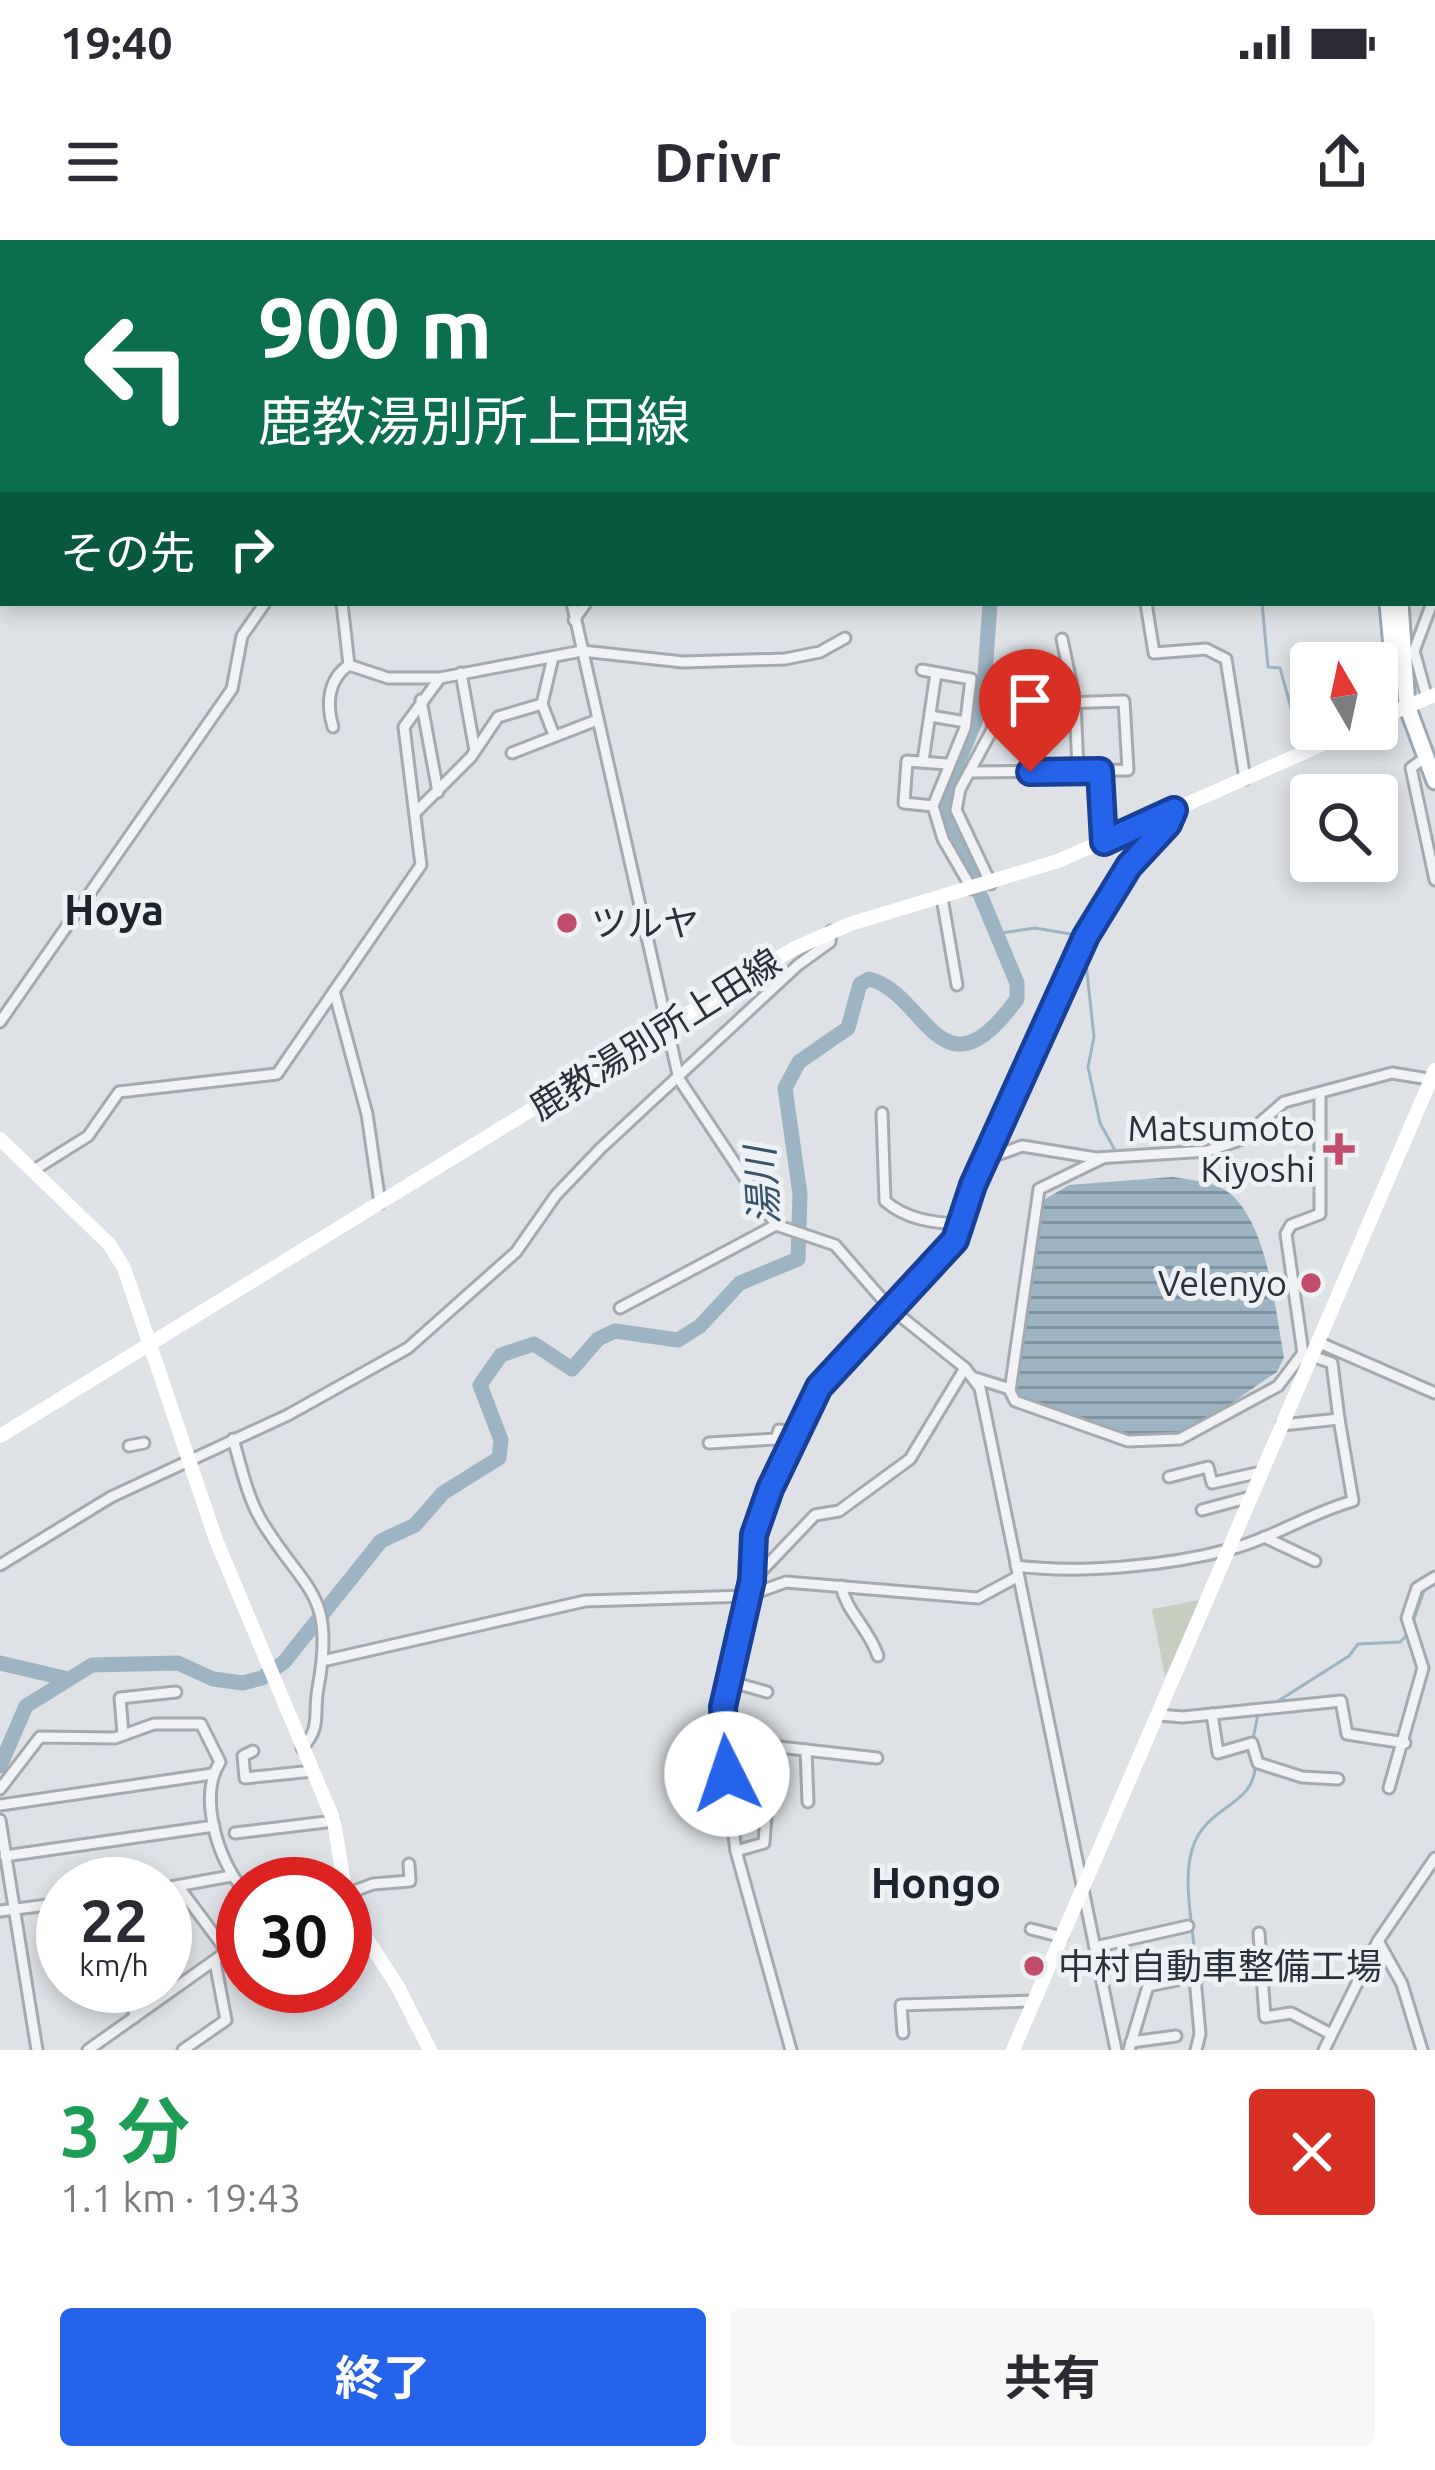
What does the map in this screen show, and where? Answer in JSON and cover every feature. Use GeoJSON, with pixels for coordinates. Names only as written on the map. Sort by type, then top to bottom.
{"type":"FeatureCollection","features":[{"type":"Feature","properties":{"kind":"main road"},"geometry":{"type":"LineString","coordinates":[[1388,606],[1390,656],[1435,781]]}},
{"type":"Feature","properties":{"kind":"main road"},"geometry":{"type":"LineString","coordinates":[[1400,606],[1407,706]]}},
{"type":"Feature","properties":{"kind":"street"},"geometry":{"type":"LineString","coordinates":[[0,1022],[232,689],[242,636],[263,606]]}},
{"type":"Feature","properties":{"kind":"street"},"geometry":{"type":"LineString","coordinates":[[342,606],[349,665]]}},
{"type":"Feature","properties":{"kind":"street"},"geometry":{"type":"LineString","coordinates":[[572,606],[679,1079],[776,1225],[835,1245],[889,1307],[969,1372],[980,1388],[1116,2050]]}},
{"type":"Feature","properties":{"kind":"street"},"geometry":{"type":"LineString","coordinates":[[574,620],[584,606]]}},
{"type":"Feature","properties":{"kind":"street"},"geometry":{"type":"LineString","coordinates":[[1146,606],[1154,653],[1206,649],[1226,659],[1245,779]]}},
{"type":"Feature","properties":{"kind":"street"},"geometry":{"type":"LineString","coordinates":[[1398,710],[1431,697],[1414,651],[1432,606]]}},
{"type":"Feature","properties":{"kind":"street"},"geometry":{"type":"LineString","coordinates":[[349,665],[388,678],[440,677],[582,651],[683,662],[785,659],[820,652],[845,638]]}},
{"type":"Feature","properties":{"kind":"street"},"geometry":{"type":"LineString","coordinates":[[1062,639],[1076,701],[1078,770]]}},
{"type":"Feature","properties":{"kind":"street"},"geometry":{"type":"LineString","coordinates":[[553,657],[542,704],[554,736]]}},
{"type":"Feature","properties":{"kind":"street"},"geometry":{"type":"LineString","coordinates":[[333,727],[329,698],[337,673],[349,665]]}},
{"type":"Feature","properties":{"kind":"street"},"geometry":{"type":"LineString","coordinates":[[922,670],[971,679],[966,722],[933,806],[943,839],[981,887]]}},
{"type":"Feature","properties":{"kind":"street"},"geometry":{"type":"LineString","coordinates":[[923,761],[936,673]]}},
{"type":"Feature","properties":{"kind":"street"},"geometry":{"type":"LineString","coordinates":[[981,887],[956,810],[960,789],[973,772],[998,705],[999,673]]}},
{"type":"Feature","properties":{"kind":"street"},"geometry":{"type":"LineString","coordinates":[[461,674],[475,751]]}},
{"type":"Feature","properties":{"kind":"street"},"geometry":{"type":"LineString","coordinates":[[34,1171],[88,1136],[118,1092],[277,1074],[421,865],[404,727],[440,677]]}},
{"type":"Feature","properties":{"kind":"street"},"geometry":{"type":"LineString","coordinates":[[421,700],[438,792]]}},
{"type":"Feature","properties":{"kind":"street"},"geometry":{"type":"LineString","coordinates":[[973,772],[1128,770],[1124,701],[998,705]]}},
{"type":"Feature","properties":{"kind":"street"},"geometry":{"type":"LineString","coordinates":[[416,812],[475,751],[498,717],[542,704]]}},
{"type":"Feature","properties":{"kind":"street"},"geometry":{"type":"LineString","coordinates":[[1027,704],[1030,772]]}},
{"type":"Feature","properties":{"kind":"street"},"geometry":{"type":"LineString","coordinates":[[930,716],[966,722]]}},
{"type":"Feature","properties":{"kind":"street"},"geometry":{"type":"LineString","coordinates":[[512,753],[597,720]]}},
{"type":"Feature","properties":{"kind":"street","name":"鹿教湯別所上田線"},"geometry":{"type":"LineString","coordinates":[[0,1436],[830,931],[981,887],[1104,842],[1310,750]]}},
{"type":"Feature","properties":{"kind":"street"},"geometry":{"type":"LineString","coordinates":[[1423,758],[1411,768],[1435,880]]}},
{"type":"Feature","properties":{"kind":"street"},"geometry":{"type":"LineString","coordinates":[[933,806],[904,803],[907,761],[946,764]]}},
{"type":"Feature","properties":{"kind":"street"},"geometry":{"type":"LineString","coordinates":[[1100,771],[1104,842]]}},
{"type":"Feature","properties":{"kind":"street"},"geometry":{"type":"LineString","coordinates":[[791,2050],[736,1851],[727,1774],[728,1681],[752,1580],[754,1535],[819,1387],[889,1307],[943,1257],[1086,936],[1107,898],[1168,824],[1174,810]]}},
{"type":"Feature","properties":{"kind":"street"},"geometry":{"type":"LineString","coordinates":[[942,898],[957,985]]}},
{"type":"Feature","properties":{"kind":"street"},"geometry":{"type":"LineString","coordinates":[[0,1565],[111,1497],[357,1380],[407,1348],[516,1252],[570,1179],[798,965],[830,942],[830,931]]}},
{"type":"Feature","properties":{"kind":"street"},"geometry":{"type":"LineString","coordinates":[[334,992],[367,1114],[381,1203]]}},
{"type":"Feature","properties":{"kind":"street"},"geometry":{"type":"LineString","coordinates":[[986,1159],[1022,1146],[1103,1158],[1208,1150],[1240,1140],[1277,1105],[1392,1073],[1434,1076],[1013,2050]]}},
{"type":"Feature","properties":{"kind":"street"},"geometry":{"type":"LineString","coordinates":[[327,1660],[585,1600],[747,1597],[786,1582],[978,1598],[1017,1572],[1063,1572],[1229,1550],[1315,1512],[1353,1501],[1332,1363],[1313,1350],[1286,1234],[1291,1225],[1320,1214],[1321,1093]]}},
{"type":"Feature","properties":{"kind":"street"},"geometry":{"type":"LineString","coordinates":[[882,1113],[885,1201],[897,1211],[933,1223],[960,1224]]}},
{"type":"Feature","properties":{"kind":"street"},"geometry":{"type":"LineString","coordinates":[[0,1139],[115,1250],[238,1586],[334,1821],[340,1857]]}},
{"type":"Feature","properties":{"kind":"street"},"geometry":{"type":"LineString","coordinates":[[1103,1158],[1039,1189],[1010,1389],[1016,1401],[1128,1441],[1180,1439],[1278,1386],[1313,1350]]}},
{"type":"Feature","properties":{"kind":"street"},"geometry":{"type":"LineString","coordinates":[[620,1308],[776,1225]]}},
{"type":"Feature","properties":{"kind":"street"},"geometry":{"type":"LineString","coordinates":[[1313,1350],[1435,1393]]}},
{"type":"Feature","properties":{"kind":"street"},"geometry":{"type":"LineString","coordinates":[[969,1372],[1010,1389]]}},
{"type":"Feature","properties":{"kind":"street"},"geometry":{"type":"LineString","coordinates":[[752,1580],[815,1515],[839,1511],[910,1459],[969,1372]]}},
{"type":"Feature","properties":{"kind":"street"},"geometry":{"type":"LineString","coordinates":[[1282,1425],[1339,1419]]}},
{"type":"Feature","properties":{"kind":"street"},"geometry":{"type":"LineString","coordinates":[[709,1443],[776,1438],[779,1430],[798,1432]]}},
{"type":"Feature","properties":{"kind":"street"},"geometry":{"type":"LineString","coordinates":[[233,1439],[255,1508],[311,1584],[322,1624],[327,1660],[317,1691],[316,1733],[302,1748]]}},
{"type":"Feature","properties":{"kind":"street"},"geometry":{"type":"LineString","coordinates":[[129,1446],[144,1443]]}},
{"type":"Feature","properties":{"kind":"street"},"geometry":{"type":"LineString","coordinates":[[1169,1477],[1208,1467],[1212,1483],[1262,1472]]}},
{"type":"Feature","properties":{"kind":"street"},"geometry":{"type":"LineString","coordinates":[[1202,1510],[1250,1497]]}},
{"type":"Feature","properties":{"kind":"street"},"geometry":{"type":"LineString","coordinates":[[1264,1537],[1315,1561]]}},
{"type":"Feature","properties":{"kind":"street"},"geometry":{"type":"LineString","coordinates":[[1389,1788],[1424,1668],[1407,1618],[1417,1588],[1435,1577]]}},
{"type":"Feature","properties":{"kind":"street"},"geometry":{"type":"LineString","coordinates":[[841,1586],[846,1608],[869,1630],[878,1656]]}},
{"type":"Feature","properties":{"kind":"street"},"geometry":{"type":"LineString","coordinates":[[728,1681],[767,1692]]}},
{"type":"Feature","properties":{"kind":"street"},"geometry":{"type":"LineString","coordinates":[[123,1734],[120,1698],[176,1692]]}},
{"type":"Feature","properties":{"kind":"street"},"geometry":{"type":"LineString","coordinates":[[1158,1714],[1212,1714],[1341,1701],[1347,1735],[1405,1743]]}},
{"type":"Feature","properties":{"kind":"street"},"geometry":{"type":"LineString","coordinates":[[1212,1714],[1218,1753],[1252,1743],[1258,1762],[1302,1778],[1338,1778]]}},
{"type":"Feature","properties":{"kind":"street"},"geometry":{"type":"LineString","coordinates":[[0,1789],[40,1737],[123,1734],[154,1724],[201,1724],[220,1762],[212,1774],[214,1826],[225,1857]]}},
{"type":"Feature","properties":{"kind":"street"},"geometry":{"type":"LineString","coordinates":[[725,1741],[877,1758]]}},
{"type":"Feature","properties":{"kind":"street"},"geometry":{"type":"LineString","coordinates":[[806,1750],[808,1802]]}},
{"type":"Feature","properties":{"kind":"street"},"geometry":{"type":"LineString","coordinates":[[253,1751],[242,1756],[245,1778],[313,1771]]}},
{"type":"Feature","properties":{"kind":"street"},"geometry":{"type":"LineString","coordinates":[[0,1805],[212,1774]]}},
{"type":"Feature","properties":{"kind":"street"},"geometry":{"type":"LineString","coordinates":[[683,1785],[727,1774]]}},
{"type":"Feature","properties":{"kind":"street"},"geometry":{"type":"LineString","coordinates":[[729,1798],[767,1801],[764,1844],[736,1851]]}},
{"type":"Feature","properties":{"kind":"street"},"geometry":{"type":"LineString","coordinates":[[0,1820],[37,2050]]}},
{"type":"Feature","properties":{"kind":"street"},"geometry":{"type":"LineString","coordinates":[[235,1833],[334,1821]]}},
{"type":"Feature","properties":{"kind":"street"},"geometry":{"type":"LineString","coordinates":[[5,1856],[214,1826]]}},
{"type":"Feature","properties":{"kind":"street"},"geometry":{"type":"LineString","coordinates":[[1324,2050],[1378,1941],[1435,1858]]}},
{"type":"Feature","properties":{"kind":"street"},"geometry":{"type":"LineString","coordinates":[[372,1884],[410,1881],[409,1864]]}},
{"type":"Feature","properties":{"kind":"street"},"geometry":{"type":"LineString","coordinates":[[192,1904],[216,1936]]}},
{"type":"Feature","properties":{"kind":"street"},"geometry":{"type":"LineString","coordinates":[[0,1911],[36,1907]]}},
{"type":"Feature","properties":{"kind":"street"},"geometry":{"type":"LineString","coordinates":[[1095,1947],[1188,1926]]}},
{"type":"Feature","properties":{"kind":"street"},"geometry":{"type":"LineString","coordinates":[[1031,1929],[1062,1937]]}},
{"type":"Feature","properties":{"kind":"street"},"geometry":{"type":"LineString","coordinates":[[1259,1933],[1265,2018],[1291,2013],[1331,2034]]}},
{"type":"Feature","properties":{"kind":"street"},"geometry":{"type":"LineString","coordinates":[[1378,1941],[1402,1984],[1422,2050]]}},
{"type":"Feature","properties":{"kind":"street"},"geometry":{"type":"LineString","coordinates":[[372,1943],[430,2050]]}},
{"type":"Feature","properties":{"kind":"street"},"geometry":{"type":"LineString","coordinates":[[88,2050],[215,1962],[226,2020],[183,2050]]}},
{"type":"Feature","properties":{"kind":"street"},"geometry":{"type":"LineString","coordinates":[[1176,2036],[1130,2046],[1148,1986],[1231,1969]]}},
{"type":"Feature","properties":{"kind":"street"},"geometry":{"type":"LineString","coordinates":[[1195,1978],[1200,2034],[1196,2050]]}},
{"type":"Feature","properties":{"kind":"street"},"geometry":{"type":"LineString","coordinates":[[903,2033],[901,2005],[1034,2001]]}},
{"type":"Feature","properties":{"kind":"street"},"geometry":{"type":"LineString","coordinates":[[134,2013],[135,2017]]}},
{"type":"Feature","properties":{"kind":"green space"},"geometry":{"type":"Polygon","coordinates":[[[1200,1600],[1165,1677],[1152,1609],[1200,1600]]]}},
{"type":"Feature","properties":{"kind":"water"},"geometry":{"type":"Polygon","coordinates":[[[1172,1177],[1221,1188],[1246,1212],[1263,1251],[1273,1295],[1284,1357],[1277,1372],[1206,1420],[1163,1437],[1098,1427],[1017,1397],[1029,1256],[1042,1201],[1069,1185],[1172,1177]]]}},
{"type":"Feature","properties":{"kind":"waterway","name":"湯川"},"geometry":{"type":"LineString","coordinates":[[0,1766],[26,1706],[92,1665],[178,1663],[213,1679],[243,1683],[262,1678],[284,1662],[381,1541],[415,1525],[443,1493],[499,1458],[501,1440],[480,1385],[501,1355],[534,1344],[572,1369],[598,1339],[615,1331],[678,1340],[700,1326],[740,1283],[798,1259],[800,1194],[785,1088],[799,1062],[848,1028],[860,984],[869,979],[889,988],[936,1034],[952,1043],[970,1043],[991,1029],[1017,999],[1017,983],[945,810],[948,786],[983,703],[990,606]]}},
{"type":"Feature","properties":{"kind":"waterway"},"geometry":{"type":"LineString","coordinates":[[1262,606],[1268,667],[1280,668],[1290,704]]}},
{"type":"Feature","properties":{"kind":"waterway"},"geometry":{"type":"LineString","coordinates":[[995,934],[1035,928],[1082,936]]}},
{"type":"Feature","properties":{"kind":"waterway"},"geometry":{"type":"LineString","coordinates":[[1084,945],[1094,1037],[1088,1067],[1100,1123],[1116,1152]]}},
{"type":"Feature","properties":{"kind":"waterway"},"geometry":{"type":"LineString","coordinates":[[1412,1624],[1425,1588],[1435,1584]]}},
{"type":"Feature","properties":{"kind":"waterway"},"geometry":{"type":"LineString","coordinates":[[1275,1703],[1349,1656],[1358,1644],[1400,1642],[1409,1633]]}},
{"type":"Feature","properties":{"kind":"waterway","name":"湯川"},"geometry":{"type":"LineString","coordinates":[[0,1663],[64,1678]]}},
{"type":"Feature","properties":{"kind":"waterway"},"geometry":{"type":"LineString","coordinates":[[1253,1739],[1258,1714]]}},
{"type":"Feature","properties":{"kind":"waterway"},"geometry":{"type":"LineString","coordinates":[[1142,1991],[1155,1962],[1194,1947],[1188,1889],[1193,1846],[1206,1824],[1243,1795],[1254,1776],[1255,1763]]}},
{"type":"Feature","properties":{"kind":"place","name":"ツルヤ"},"geometry":{"type":"Point","coordinates":[567,923]}},
{"type":"Feature","properties":{"kind":"place","name":"Matsumoto Kiyoshi"},"geometry":{"type":"Point","coordinates":[1339,1149]}},
{"type":"Feature","properties":{"kind":"place","name":"Velenyo"},"geometry":{"type":"Point","coordinates":[1311,1283]}},
{"type":"Feature","properties":{"kind":"place","name":"中村自動車整備工場"},"geometry":{"type":"Point","coordinates":[1034,1966]}},
{"type":"Feature","properties":{"kind":"district","name":"Hoya"},"geometry":{"type":"Point","coordinates":[114,910]}},
{"type":"Feature","properties":{"kind":"district","name":"Hongo"},"geometry":{"type":"Point","coordinates":[936,1883]}},
{"type":"Feature","properties":{"kind":"route"},"geometry":{"type":"LineString","coordinates":[[727,1774],[723,1707],[752,1580],[754,1535],[770,1489],[819,1387],[861,1336],[955,1240],[973,1185],[1086,936],[1129,866],[1168,824],[1174,810],[1104,842],[1100,771],[1030,772]]}}]}
